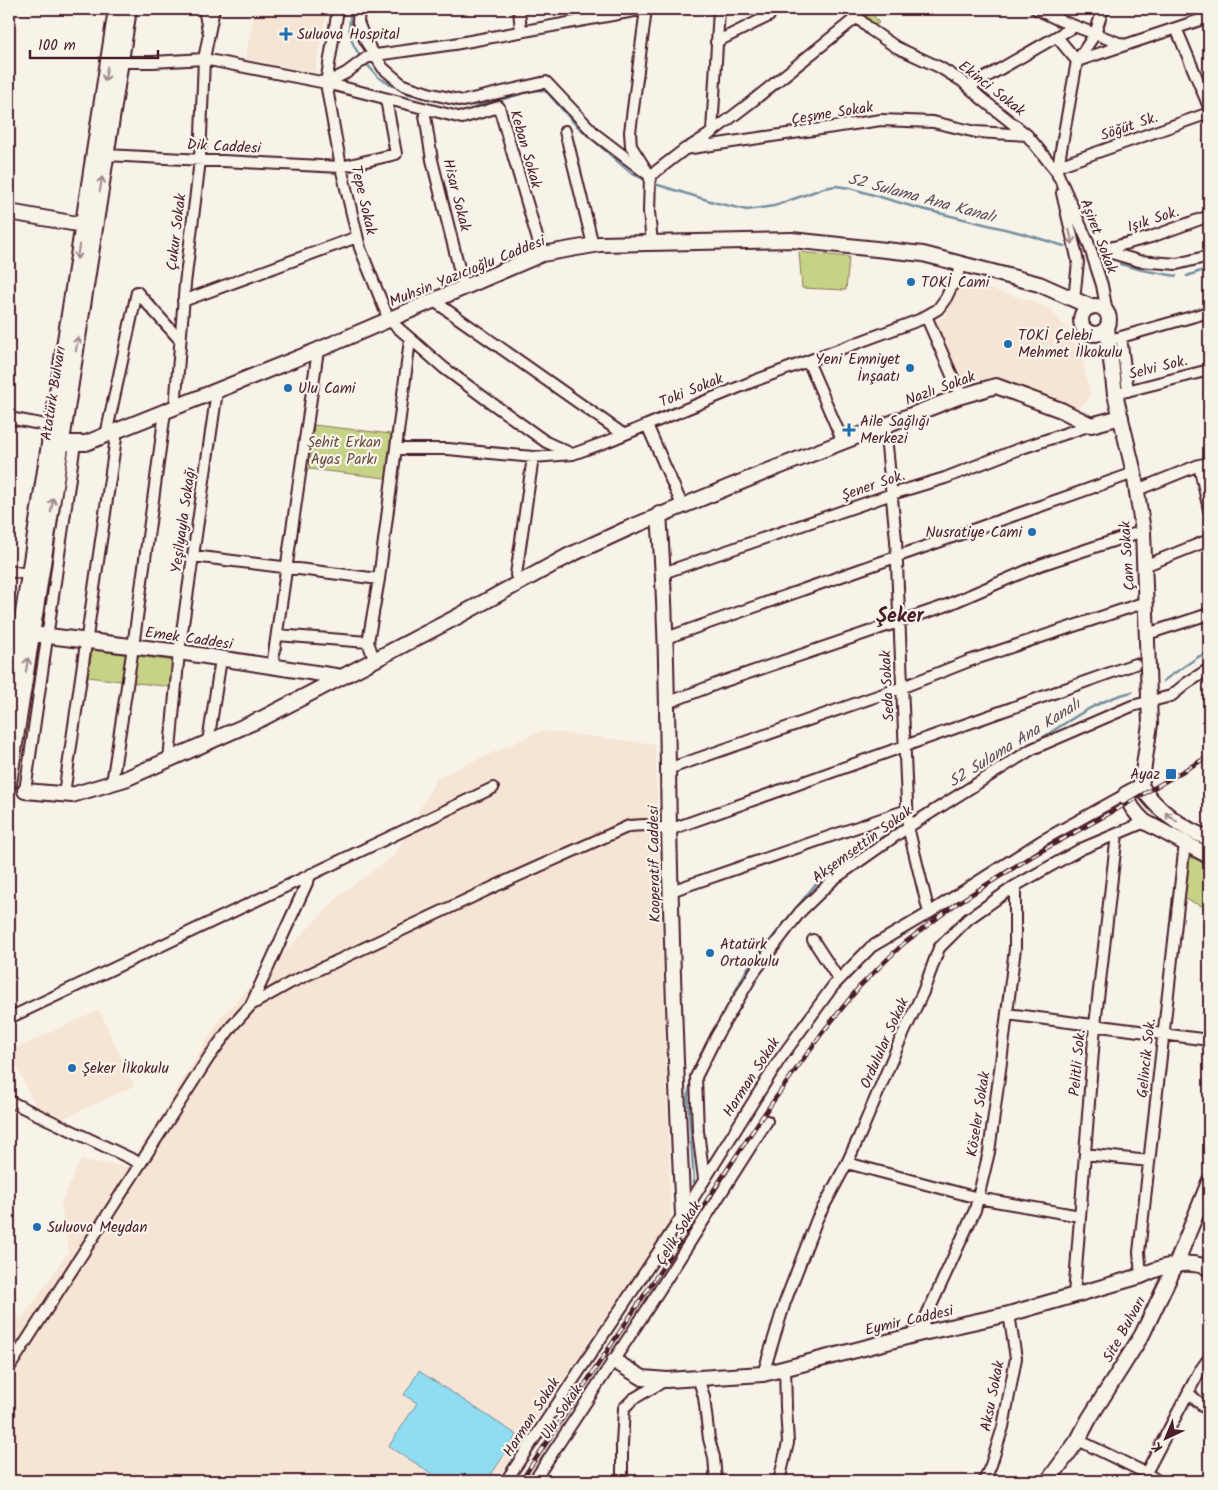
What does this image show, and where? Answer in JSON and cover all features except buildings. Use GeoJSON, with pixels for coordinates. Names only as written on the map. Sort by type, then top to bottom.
{"type":"FeatureCollection","features":[{"type":"Feature","properties":{"kind":"main road","name":"Atatürk Bulvarı"},"geometry":{"type":"LineString","coordinates":[[9,704],[13,648],[28,574],[62,442],[51,426],[116,9]]}},
{"type":"Feature","properties":{"kind":"main road","name":"Atatürk Bulvarı"},"geometry":{"type":"LineString","coordinates":[[9,783],[120,62],[130,9]]}},
{"type":"Feature","properties":{"kind":"main road"},"geometry":{"type":"LineString","coordinates":[[9,212],[82,225]]}},
{"type":"Feature","properties":{"kind":"main road","name":"Muhsin Yazıcıoğlu Caddesi"},"geometry":{"type":"LineString","coordinates":[[62,442],[86,443],[318,350],[542,254],[600,244],[792,240],[923,254],[1038,284],[1091,307],[1100,307],[1107,312]]}},
{"type":"Feature","properties":{"kind":"main road"},"geometry":{"type":"LineString","coordinates":[[1091,307],[1086,309],[1081,317],[1082,326],[1089,333],[1112,335]]}},
{"type":"Feature","properties":{"kind":"main road","name":"Çam Sokak"},"geometry":{"type":"LineString","coordinates":[[1107,312],[1121,392],[1121,417],[1134,473],[1143,531],[1150,724],[1141,786]]}},
{"type":"Feature","properties":{"kind":"main road","name":"Nazlı Sokak"},"geometry":{"type":"LineString","coordinates":[[25,790],[72,795],[124,779],[263,718],[453,619],[570,555],[682,505],[962,396],[996,386],[1061,410],[1091,425]]}},
{"type":"Feature","properties":{"kind":"main road"},"geometry":{"type":"LineString","coordinates":[[1091,425],[1121,417]]}},
{"type":"Feature","properties":{"kind":"main road","name":"Kooperatif Caddesi"},"geometry":{"type":"LineString","coordinates":[[660,514],[664,573],[669,830],[678,1121],[683,1214]]}},
{"type":"Feature","properties":{"kind":"main road","name":"Emek Caddesi"},"geometry":{"type":"LineString","coordinates":[[32,634],[179,652],[342,677]]}},
{"type":"Feature","properties":{"kind":"main road"},"geometry":{"type":"LineString","coordinates":[[1209,838],[1181,824],[1163,811],[1141,786],[1126,794],[1128,803],[1145,822],[1209,856]]}},
{"type":"Feature","properties":{"kind":"main road","name":"Site Bulvarı"},"geometry":{"type":"LineString","coordinates":[[1048,1481],[1078,1440],[1089,1419],[1142,1335],[1176,1264],[1209,1182]]}},
{"type":"Feature","properties":{"kind":"main road","name":"Eymir Caddesi"},"geometry":{"type":"LineString","coordinates":[[614,1361],[643,1378],[667,1380],[763,1374],[918,1334],[1009,1314],[1176,1264],[1203,1265],[1209,1268]]}},
{"type":"Feature","properties":{"kind":"street"},"geometry":{"type":"LineString","coordinates":[[204,9],[209,36]]}},
{"type":"Feature","properties":{"kind":"street","name":"Çukur Sokak"},"geometry":{"type":"LineString","coordinates":[[112,783],[180,340],[200,160],[204,59],[214,9]]}},
{"type":"Feature","properties":{"kind":"street","name":"Tepe Sokak"},"geometry":{"type":"LineString","coordinates":[[338,9],[326,83],[341,168],[357,237],[388,320]]}},
{"type":"Feature","properties":{"kind":"street"},"geometry":{"type":"LineString","coordinates":[[359,9],[358,22],[365,40],[383,68],[403,84],[428,93],[463,101],[546,82],[594,134],[650,176]]}},
{"type":"Feature","properties":{"kind":"street"},"geometry":{"type":"LineString","coordinates":[[518,9],[521,32]]}},
{"type":"Feature","properties":{"kind":"street"},"geometry":{"type":"LineString","coordinates":[[326,83],[346,73],[366,58],[376,55],[454,44],[646,9],[630,132],[631,146],[650,176],[649,212],[652,243]]}},
{"type":"Feature","properties":{"kind":"street"},"geometry":{"type":"LineString","coordinates":[[712,132],[719,9]]}},
{"type":"Feature","properties":{"kind":"street","name":"Ekinci Sokak"},"geometry":{"type":"LineString","coordinates":[[848,9],[872,30],[896,47],[939,66],[962,81],[1027,135],[1058,169]]}},
{"type":"Feature","properties":{"kind":"street"},"geometry":{"type":"LineString","coordinates":[[1036,9],[1124,45]]}},
{"type":"Feature","properties":{"kind":"street","name":"Aşiret Sokak"},"geometry":{"type":"LineString","coordinates":[[1074,300],[1078,262],[1058,169],[1077,61],[1095,34],[1103,9]]}},
{"type":"Feature","properties":{"kind":"street"},"geometry":{"type":"LineString","coordinates":[[716,42],[769,16]]}},
{"type":"Feature","properties":{"kind":"street"},"geometry":{"type":"LineString","coordinates":[[685,150],[712,132],[857,17]]}},
{"type":"Feature","properties":{"kind":"street"},"geometry":{"type":"LineString","coordinates":[[1057,37],[1077,61],[1209,17]]}},
{"type":"Feature","properties":{"kind":"street"},"geometry":{"type":"LineString","coordinates":[[969,87],[1075,26]]}},
{"type":"Feature","properties":{"kind":"street"},"geometry":{"type":"LineString","coordinates":[[1176,28],[1209,107]]}},
{"type":"Feature","properties":{"kind":"street","name":"Keban Sokak"},"geometry":{"type":"LineString","coordinates":[[120,62],[204,59],[326,83],[462,118],[500,107],[542,254]]}},
{"type":"Feature","properties":{"kind":"street","name":"Dik Caddesi"},"geometry":{"type":"LineString","coordinates":[[106,155],[341,168],[396,154],[386,99]]}},
{"type":"Feature","properties":{"kind":"street","name":"Hisar Sokak"},"geometry":{"type":"LineString","coordinates":[[424,109],[432,160],[464,288]]}},
{"type":"Feature","properties":{"kind":"street","name":"Söğüt Sk."},"geometry":{"type":"LineString","coordinates":[[1058,169],[1209,113]]}},
{"type":"Feature","properties":{"kind":"street","name":"Çeşme Sokak"},"geometry":{"type":"LineString","coordinates":[[650,176],[685,150],[882,120],[933,122],[976,132],[1027,135]]}},
{"type":"Feature","properties":{"kind":"street"},"geometry":{"type":"LineString","coordinates":[[565,131],[593,246]]}},
{"type":"Feature","properties":{"kind":"street","name":"Aşiret Sokak"},"geometry":{"type":"LineString","coordinates":[[1058,169],[1088,242],[1102,285],[1107,312]]}},
{"type":"Feature","properties":{"kind":"street","name":"Işık Sok."},"geometry":{"type":"LineString","coordinates":[[1209,216],[1107,251],[1140,261],[1177,264],[1209,256]]}},
{"type":"Feature","properties":{"kind":"street"},"geometry":{"type":"LineString","coordinates":[[183,301],[357,237]]}},
{"type":"Feature","properties":{"kind":"street","name":"Toki Sokak"},"geometry":{"type":"LineString","coordinates":[[396,449],[448,449],[533,457],[573,454],[754,380],[919,320],[938,309],[946,298],[962,265]]}},
{"type":"Feature","properties":{"kind":"street"},"geometry":{"type":"LineString","coordinates":[[64,794],[86,641],[111,433],[137,292],[180,340]]}},
{"type":"Feature","properties":{"kind":"street"},"geometry":{"type":"LineString","coordinates":[[434,301],[623,434]]}},
{"type":"Feature","properties":{"kind":"street"},"geometry":{"type":"LineString","coordinates":[[1112,335],[1209,312]]}},
{"type":"Feature","properties":{"kind":"street"},"geometry":{"type":"LineString","coordinates":[[926,316],[962,396]]}},
{"type":"Feature","properties":{"kind":"street"},"geometry":{"type":"LineString","coordinates":[[388,320],[444,368],[546,442],[573,454]]}},
{"type":"Feature","properties":{"kind":"street"},"geometry":{"type":"LineString","coordinates":[[374,660],[368,642],[379,579],[410,340]]}},
{"type":"Feature","properties":{"kind":"street"},"geometry":{"type":"LineString","coordinates":[[272,667],[318,350]]}},
{"type":"Feature","properties":{"kind":"street"},"geometry":{"type":"LineString","coordinates":[[808,361],[843,442]]}},
{"type":"Feature","properties":{"kind":"street","name":"Selvi Sok."},"geometry":{"type":"LineString","coordinates":[[1121,392],[1209,370]]}},
{"type":"Feature","properties":{"kind":"street","name":"Yeşilyayla Sokağı"},"geometry":{"type":"LineString","coordinates":[[169,760],[179,652],[217,391]]}},
{"type":"Feature","properties":{"kind":"street"},"geometry":{"type":"LineString","coordinates":[[9,418],[51,426]]}},
{"type":"Feature","properties":{"kind":"street"},"geometry":{"type":"LineString","coordinates":[[647,425],[682,505]]}},
{"type":"Feature","properties":{"kind":"street","name":"Seda Sokak"},"geometry":{"type":"LineString","coordinates":[[885,425],[897,557],[908,827],[928,913]]}},
{"type":"Feature","properties":{"kind":"street","name":"Şener Sok."},"geometry":{"type":"LineString","coordinates":[[664,573],[892,494],[945,478],[1018,449],[1091,425]]}},
{"type":"Feature","properties":{"kind":"street"},"geometry":{"type":"LineString","coordinates":[[25,790],[47,636],[62,442]]}},
{"type":"Feature","properties":{"kind":"street"},"geometry":{"type":"LineString","coordinates":[[520,582],[516,575],[533,457]]}},
{"type":"Feature","properties":{"kind":"street"},"geometry":{"type":"LineString","coordinates":[[1137,490],[1204,464],[1209,510]]}},
{"type":"Feature","properties":{"kind":"street"},"geometry":{"type":"LineString","coordinates":[[666,638],[1134,473]]}},
{"type":"Feature","properties":{"kind":"street"},"geometry":{"type":"LineString","coordinates":[[667,704],[719,683],[945,606],[1040,565],[1143,531]]}},
{"type":"Feature","properties":{"kind":"street"},"geometry":{"type":"LineString","coordinates":[[1144,566],[1209,540]]}},
{"type":"Feature","properties":{"kind":"street"},"geometry":{"type":"LineString","coordinates":[[193,556],[379,579]]}},
{"type":"Feature","properties":{"kind":"street"},"geometry":{"type":"LineString","coordinates":[[9,571],[28,574]]}},
{"type":"Feature","properties":{"kind":"street"},"geometry":{"type":"LineString","coordinates":[[668,769],[903,687],[969,661],[1146,602]]}},
{"type":"Feature","properties":{"kind":"street"},"geometry":{"type":"LineString","coordinates":[[1147,634],[1209,614]]}},
{"type":"Feature","properties":{"kind":"street"},"geometry":{"type":"LineString","coordinates":[[277,635],[368,642]]}},
{"type":"Feature","properties":{"kind":"street"},"geometry":{"type":"LineString","coordinates":[[208,742],[221,659]]}},
{"type":"Feature","properties":{"kind":"street"},"geometry":{"type":"LineString","coordinates":[[251,1005],[290,983],[502,883],[629,826],[645,825],[669,830],[1135,664]]}},
{"type":"Feature","properties":{"kind":"street","name":"Akşemsettin Sokak"},"geometry":{"type":"LineString","coordinates":[[704,1179],[698,1131],[696,1077],[717,1035],[755,971],[800,912],[834,879],[908,827],[1032,749],[1132,706],[1171,696],[1188,682],[1209,669]]}},
{"type":"Feature","properties":{"kind":"street"},"geometry":{"type":"LineString","coordinates":[[9,1018],[493,788]]}},
{"type":"Feature","properties":{"kind":"street","name":"Harman Sokak"},"geometry":{"type":"LineString","coordinates":[[506,1481],[683,1214],[778,1062],[839,980],[871,947],[1043,840],[1126,794]]}},
{"type":"Feature","properties":{"kind":"street"},"geometry":{"type":"LineString","coordinates":[[671,891],[907,810]]}},
{"type":"Feature","properties":{"kind":"street","name":"Ordulular Sokak"},"geometry":{"type":"LineString","coordinates":[[763,1374],[785,1302],[817,1219],[847,1163],[923,992],[939,948],[968,919],[1015,886],[1081,849],[1145,822]]}},
{"type":"Feature","properties":{"kind":"street","name":"Pelitli Sok."},"geometry":{"type":"LineString","coordinates":[[1074,1295],[1095,1025],[1117,834]]}},
{"type":"Feature","properties":{"kind":"street","name":"Gelincik Sok."},"geometry":{"type":"LineString","coordinates":[[1141,1276],[1139,1252],[1185,843]]}},
{"type":"Feature","properties":{"kind":"street"},"geometry":{"type":"LineString","coordinates":[[9,1368],[208,1057],[251,1005],[311,874]]}},
{"type":"Feature","properties":{"kind":"street","name":"Köseler Sokak"},"geometry":{"type":"LineString","coordinates":[[918,1334],[975,1210],[989,1152],[1015,948],[1015,886]]}},
{"type":"Feature","properties":{"kind":"street"},"geometry":{"type":"LineString","coordinates":[[813,940],[839,980]]}},
{"type":"Feature","properties":{"kind":"street"},"geometry":{"type":"LineString","coordinates":[[1007,1014],[1209,1040]]}},
{"type":"Feature","properties":{"kind":"street"},"geometry":{"type":"LineString","coordinates":[[9,1101],[140,1163]]}},
{"type":"Feature","properties":{"kind":"street","name":"Çelik Sokak"},"geometry":{"type":"LineString","coordinates":[[614,1361],[767,1121]]}},
{"type":"Feature","properties":{"kind":"street"},"geometry":{"type":"LineString","coordinates":[[1085,1154],[1149,1161]]}},
{"type":"Feature","properties":{"kind":"street"},"geometry":{"type":"LineString","coordinates":[[847,1163],[978,1198],[1080,1216]]}},
{"type":"Feature","properties":{"kind":"street","name":"Aksu Sokak"},"geometry":{"type":"LineString","coordinates":[[984,1481],[1003,1427],[1016,1358],[1009,1314]]}},
{"type":"Feature","properties":{"kind":"street"},"geometry":{"type":"LineString","coordinates":[[1146,1473],[1199,1372],[1209,1358]]}},
{"type":"Feature","properties":{"kind":"street","name":"Ulu Sokak"},"geometry":{"type":"LineString","coordinates":[[534,1481],[614,1361]]}},
{"type":"Feature","properties":{"kind":"street"},"geometry":{"type":"LineString","coordinates":[[779,1481],[788,1442],[786,1367]]}},
{"type":"Feature","properties":{"kind":"street"},"geometry":{"type":"LineString","coordinates":[[698,1377],[704,1397],[716,1481]]}},
{"type":"Feature","properties":{"kind":"street"},"geometry":{"type":"LineString","coordinates":[[622,1481],[624,1408],[633,1399],[667,1380]]}},
{"type":"Feature","properties":{"kind":"street"},"geometry":{"type":"LineString","coordinates":[[1188,1393],[1209,1411]]}},
{"type":"Feature","properties":{"kind":"street"},"geometry":{"type":"LineString","coordinates":[[1078,1440],[1146,1473],[1158,1481]]}},
{"type":"Feature","properties":{"kind":"shaded area","name":"Suluova Hospital"},"geometry":{"type":"Polygon","coordinates":[[[255,9],[327,9],[315,72],[245,59],[255,9]]]}},
{"type":"Feature","properties":{"kind":"shaded area","name":"TOKİ Çelebi Mehmet İlkokulu"},"geometry":{"type":"Polygon","coordinates":[[[966,282],[1049,308],[1068,330],[1082,358],[1090,394],[1085,403],[1075,408],[997,380],[961,387],[934,327],[934,321],[945,316],[962,283],[966,282]]]}},
{"type":"Feature","properties":{"kind":"shaded area"},"geometry":{"type":"Polygon","coordinates":[[[541,731],[655,744],[671,1222],[496,1481],[9,1481],[9,1311],[22,1319],[69,1251],[61,1203],[81,1160],[127,1167],[151,1132],[222,1016],[345,891],[395,855],[437,778],[541,731]]]}},
{"type":"Feature","properties":{"kind":"shaded area","name":"Şeker İlkokulu"},"geometry":{"type":"Polygon","coordinates":[[[99,1010],[134,1086],[45,1127],[10,1051],[99,1010]]]}},
{"type":"Feature","properties":{"kind":"green space"},"geometry":{"type":"Polygon","coordinates":[[[857,9],[869,9],[879,23],[875,25],[857,9]]]}},
{"type":"Feature","properties":{"kind":"green space"},"geometry":{"type":"Polygon","coordinates":[[[799,252],[849,257],[846,290],[802,288],[799,252]]]}},
{"type":"Feature","properties":{"kind":"green space","name":"Şehit Erkan Ayas Parkı"},"geometry":{"type":"Polygon","coordinates":[[[314,425],[391,434],[386,478],[309,469],[314,425]]]}},
{"type":"Feature","properties":{"kind":"green space"},"geometry":{"type":"Polygon","coordinates":[[[92,650],[175,661],[171,687],[88,677],[92,650]]]}},
{"type":"Feature","properties":{"kind":"green space"},"geometry":{"type":"Polygon","coordinates":[[[1189,856],[1209,866],[1209,909],[1180,897],[1189,856]]]}},
{"type":"Feature","properties":{"kind":"water"},"geometry":{"type":"Polygon","coordinates":[[[419,1371],[517,1435],[487,1481],[443,1481],[389,1446],[417,1403],[404,1395],[419,1371]]]}},
{"type":"Feature","properties":{"kind":"waterway","name":"S2 Sulama Ana Kanalı"},"geometry":{"type":"LineString","coordinates":[[352,9],[350,34],[361,57]]}},
{"type":"Feature","properties":{"kind":"waterway","name":"S2 Sulama Ana Kanalı"},"geometry":{"type":"LineString","coordinates":[[366,63],[378,77],[406,93],[455,105],[483,105],[531,91],[540,90],[547,92],[574,123],[631,173],[646,180]]}},
{"type":"Feature","properties":{"kind":"waterway","name":"S2 Sulama Ana Kanalı"},"geometry":{"type":"LineString","coordinates":[[658,185],[747,210],[774,206],[824,188],[836,186],[850,188],[914,207],[1021,233],[1064,246]]}},
{"type":"Feature","properties":{"kind":"waterway","name":"S2 Sulama Ana Kanalı"},"geometry":{"type":"LineString","coordinates":[[1120,264],[1176,276]]}},
{"type":"Feature","properties":{"kind":"waterway","name":"S2 Sulama Ana Kanalı"},"geometry":{"type":"LineString","coordinates":[[1187,276],[1209,268]]}},
{"type":"Feature","properties":{"kind":"waterway","name":"S2 Sulama Ana Kanalı"},"geometry":{"type":"LineString","coordinates":[[1163,681],[1198,657],[1209,652]]}},
{"type":"Feature","properties":{"kind":"waterway","name":"S2 Sulama Ana Kanalı"},"geometry":{"type":"LineString","coordinates":[[1032,744],[1093,707],[1132,692]]}},
{"type":"Feature","properties":{"kind":"waterway","name":"S2 Sulama Ana Kanalı"},"geometry":{"type":"LineString","coordinates":[[912,818],[983,774]]}},
{"type":"Feature","properties":{"kind":"waterway","name":"S2 Sulama Ana Kanalı"},"geometry":{"type":"LineString","coordinates":[[719,1023],[747,969],[814,886],[858,853],[899,826]]}},
{"type":"Feature","properties":{"kind":"waterway","name":"S2 Sulama Ana Kanalı"},"geometry":{"type":"LineString","coordinates":[[692,1077],[688,1097],[694,1182]]}},
{"type":"Feature","properties":{"kind":"railway"},"geometry":{"type":"LineString","coordinates":[[521,1481],[762,1117],[822,1033],[860,986],[903,944],[956,904],[1034,855],[1209,756]]}},
{"type":"Feature","properties":{"kind":"place","name":"Suluova Hospital"},"geometry":{"type":"Point","coordinates":[286,34]}},
{"type":"Feature","properties":{"kind":"place","name":"TOKİ Cami"},"geometry":{"type":"Point","coordinates":[911,282]}},
{"type":"Feature","properties":{"kind":"place","name":"TOKİ Çelebi Mehmet İlkokulu"},"geometry":{"type":"Point","coordinates":[1008,344]}},
{"type":"Feature","properties":{"kind":"place","name":"Yeni Emniyet İnşaatı"},"geometry":{"type":"Point","coordinates":[910,368]}},
{"type":"Feature","properties":{"kind":"place","name":"Ulu Cami"},"geometry":{"type":"Point","coordinates":[288,388]}},
{"type":"Feature","properties":{"kind":"place","name":"Aile Sağlığı Merkezi"},"geometry":{"type":"Point","coordinates":[849,430]}},
{"type":"Feature","properties":{"kind":"place","name":"Nusratiye Cami"},"geometry":{"type":"Point","coordinates":[1032,532]}},
{"type":"Feature","properties":{"kind":"place","name":"Ayaz"},"geometry":{"type":"Point","coordinates":[1171,774]}},
{"type":"Feature","properties":{"kind":"place","name":"Atatürk Ortaokulu"},"geometry":{"type":"Point","coordinates":[710,953]}},
{"type":"Feature","properties":{"kind":"place","name":"Şeker İlkokulu"},"geometry":{"type":"Point","coordinates":[72,1068]}},
{"type":"Feature","properties":{"kind":"place","name":"Suluova Meydan"},"geometry":{"type":"Point","coordinates":[37,1227]}},
{"type":"Feature","properties":{"kind":"district","name":"Şeker"},"geometry":{"type":"Point","coordinates":[900,615]}}]}
